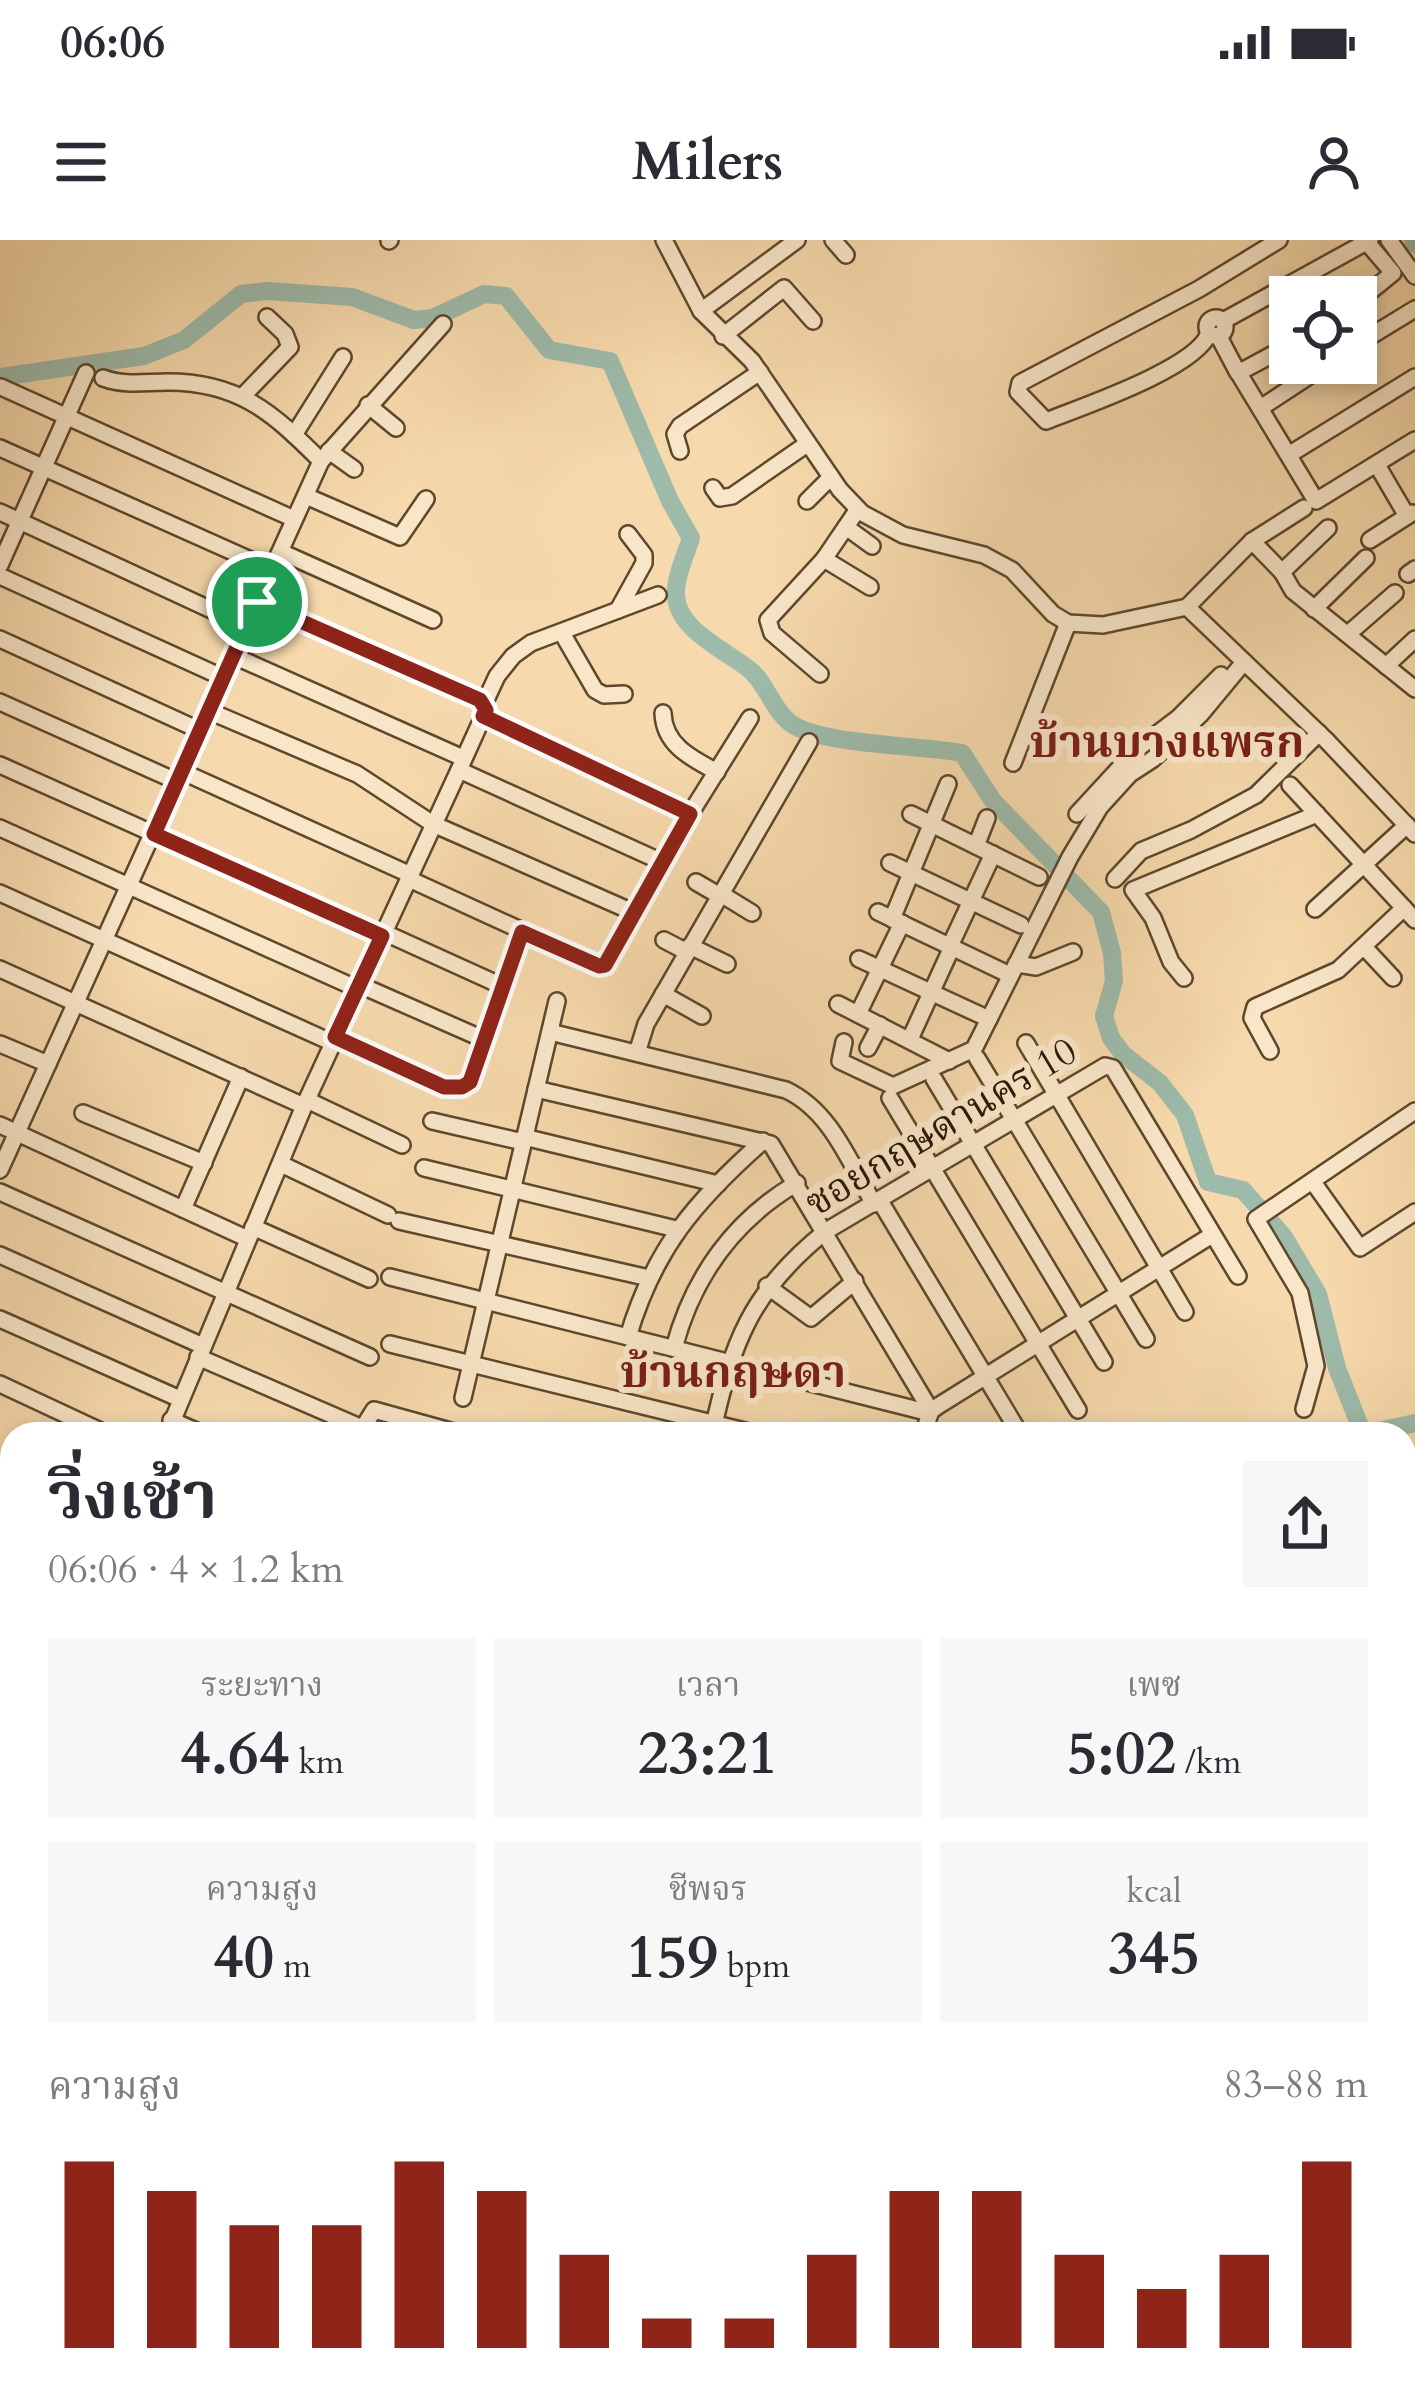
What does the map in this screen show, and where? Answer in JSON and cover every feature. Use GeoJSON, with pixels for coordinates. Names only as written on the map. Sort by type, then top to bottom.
{"type":"FeatureCollection","features":[{"type":"Feature","properties":{"kind":"street"},"geometry":{"type":"LineString","coordinates":[[664,240],[700,311],[760,372],[807,444],[858,509],[903,535],[984,555],[1012,570],[1053,614],[1068,623],[1103,626],[1187,607],[1252,542],[1304,508]]}},
{"type":"Feature","properties":{"kind":"street"},"geometry":{"type":"LineString","coordinates":[[700,311],[797,240]]}},
{"type":"Feature","properties":{"kind":"street"},"geometry":{"type":"LineString","coordinates":[[833,240],[846,255]]}},
{"type":"Feature","properties":{"kind":"street"},"geometry":{"type":"LineString","coordinates":[[1279,240],[1199,289],[1020,383],[1018,392],[1046,421],[1166,369],[1205,344],[1216,327],[1367,240],[1393,273],[1377,286]]}},
{"type":"Feature","properties":{"kind":"street"},"geometry":{"type":"LineString","coordinates":[[1389,240],[1415,275]]}},
{"type":"Feature","properties":{"kind":"street"},"geometry":{"type":"LineString","coordinates":[[723,336],[784,288],[813,321]]}},
{"type":"Feature","properties":{"kind":"street"},"geometry":{"type":"LineString","coordinates":[[1199,289],[1238,373],[1269,356]]}},
{"type":"Feature","properties":{"kind":"street"},"geometry":{"type":"LineString","coordinates":[[1377,332],[1415,309]]}},
{"type":"Feature","properties":{"kind":"street"},"geometry":{"type":"LineString","coordinates":[[243,396],[290,347],[267,317]]}},
{"type":"Feature","properties":{"kind":"street"},"geometry":{"type":"LineString","coordinates":[[0,1170],[325,456],[443,324]]}},
{"type":"Feature","properties":{"kind":"street"},"geometry":{"type":"LineString","coordinates":[[294,435],[343,357]]}},
{"type":"Feature","properties":{"kind":"street"},"geometry":{"type":"LineString","coordinates":[[680,452],[675,434],[680,426],[760,372]]}},
{"type":"Feature","properties":{"kind":"street"},"geometry":{"type":"LineString","coordinates":[[0,565],[67,415],[94,376],[124,384],[206,384],[243,396],[325,456],[354,469]]}},
{"type":"Feature","properties":{"kind":"street"},"geometry":{"type":"LineString","coordinates":[[1241,377],[1316,501],[1415,440]]}},
{"type":"Feature","properties":{"kind":"street"},"geometry":{"type":"LineString","coordinates":[[1295,451],[1415,377]]}},
{"type":"Feature","properties":{"kind":"street"},"geometry":{"type":"LineString","coordinates":[[1264,405],[1296,384]]}},
{"type":"Feature","properties":{"kind":"street"},"geometry":{"type":"LineString","coordinates":[[1,387],[293,518]]}},
{"type":"Feature","properties":{"kind":"street"},"geometry":{"type":"LineString","coordinates":[[368,405],[396,428]]}},
{"type":"Feature","properties":{"kind":"street"},"geometry":{"type":"LineString","coordinates":[[713,488],[720,498],[732,496],[807,444]]}},
{"type":"Feature","properties":{"kind":"street"},"geometry":{"type":"LineString","coordinates":[[0,448],[273,570]]}},
{"type":"Feature","properties":{"kind":"street"},"geometry":{"type":"LineString","coordinates":[[1370,540],[1411,514],[1377,465]]}},
{"type":"Feature","properties":{"kind":"street"},"geometry":{"type":"LineString","coordinates":[[807,501],[831,477]]}},
{"type":"Feature","properties":{"kind":"street"},"geometry":{"type":"LineString","coordinates":[[306,496],[400,537],[426,499]]}},
{"type":"Feature","properties":{"kind":"street"},"geometry":{"type":"LineString","coordinates":[[820,674],[772,633],[768,620],[824,559],[858,509]]}},
{"type":"Feature","properties":{"kind":"street"},"geometry":{"type":"LineString","coordinates":[[0,512],[246,626]]}},
{"type":"Feature","properties":{"kind":"street"},"geometry":{"type":"LineString","coordinates":[[846,527],[872,546]]}},
{"type":"Feature","properties":{"kind":"street"},"geometry":{"type":"LineString","coordinates":[[1282,572],[1328,528]]}},
{"type":"Feature","properties":{"kind":"street"},"geometry":{"type":"LineString","coordinates":[[618,610],[644,563],[644,555],[628,534]]}},
{"type":"Feature","properties":{"kind":"street"},"geometry":{"type":"LineString","coordinates":[[1252,542],[1282,572],[1293,591],[1415,689]]}},
{"type":"Feature","properties":{"kind":"street"},"geometry":{"type":"LineString","coordinates":[[281,552],[433,620]]}},
{"type":"Feature","properties":{"kind":"street"},"geometry":{"type":"LineString","coordinates":[[1314,609],[1366,558]]}},
{"type":"Feature","properties":{"kind":"street"},"geometry":{"type":"LineString","coordinates":[[824,559],[870,587]]}},
{"type":"Feature","properties":{"kind":"street"},"geometry":{"type":"LineString","coordinates":[[0,576],[224,678]]}},
{"type":"Feature","properties":{"kind":"street"},"geometry":{"type":"LineString","coordinates":[[1348,634],[1395,593]]}},
{"type":"Feature","properties":{"kind":"street"},"geometry":{"type":"LineString","coordinates":[[171,1422],[306,1103],[497,676],[512,656],[531,644],[658,595]]}},
{"type":"Feature","properties":{"kind":"street"},"geometry":{"type":"LineString","coordinates":[[257,602],[690,814]]}},
{"type":"Feature","properties":{"kind":"street"},"geometry":{"type":"LineString","coordinates":[[1187,607],[1319,733],[1411,830],[1315,909]]}},
{"type":"Feature","properties":{"kind":"street"},"geometry":{"type":"LineString","coordinates":[[1013,763],[1068,623]]}},
{"type":"Feature","properties":{"kind":"street"},"geometry":{"type":"LineString","coordinates":[[562,633],[595,690],[624,694]]}},
{"type":"Feature","properties":{"kind":"street"},"geometry":{"type":"LineString","coordinates":[[0,639],[201,731]]}},
{"type":"Feature","properties":{"kind":"street"},"geometry":{"type":"LineString","coordinates":[[1386,666],[1415,639]]}},
{"type":"Feature","properties":{"kind":"street"},"geometry":{"type":"LineString","coordinates":[[234,656],[662,862]]}},
{"type":"Feature","properties":{"kind":"street"},"geometry":{"type":"LineString","coordinates":[[1077,814],[1125,760],[1241,659]]}},
{"type":"Feature","properties":{"kind":"street"},"geometry":{"type":"LineString","coordinates":[[844,1042],[840,1061],[885,1085],[898,1085],[974,1049],[1100,807],[1130,774],[1201,714],[1241,659]]}},
{"type":"Feature","properties":{"kind":"street"},"geometry":{"type":"LineString","coordinates":[[0,701],[410,877],[599,966],[605,965],[750,718]]}},
{"type":"Feature","properties":{"kind":"street"},"geometry":{"type":"LineString","coordinates":[[209,711],[357,774],[433,824],[635,913]]}},
{"type":"Feature","properties":{"kind":"street"},"geometry":{"type":"LineString","coordinates":[[663,713],[665,734],[717,772]]}},
{"type":"Feature","properties":{"kind":"street"},"geometry":{"type":"LineString","coordinates":[[1115,879],[1141,851],[1256,795],[1319,733]]}},
{"type":"Feature","properties":{"kind":"street"},"geometry":{"type":"LineString","coordinates":[[637,1053],[646,1024],[808,742]]}},
{"type":"Feature","properties":{"kind":"street"},"geometry":{"type":"LineString","coordinates":[[0,765],[502,986]]}},
{"type":"Feature","properties":{"kind":"street"},"geometry":{"type":"LineString","coordinates":[[858,1014],[880,970],[891,918],[948,784]]}},
{"type":"Feature","properties":{"kind":"street"},"geometry":{"type":"LineString","coordinates":[[1270,1051],[1252,1018],[1255,1007],[1338,970],[1410,914],[1290,785]]}},
{"type":"Feature","properties":{"kind":"street"},"geometry":{"type":"LineString","coordinates":[[911,814],[1039,878]]}},
{"type":"Feature","properties":{"kind":"street"},"geometry":{"type":"LineString","coordinates":[[1184,978],[1133,890],[1317,814]]}},
{"type":"Feature","properties":{"kind":"street"},"geometry":{"type":"LineString","coordinates":[[976,846],[987,818]]}},
{"type":"Feature","properties":{"kind":"street"},"geometry":{"type":"LineString","coordinates":[[0,828],[483,1039]]}},
{"type":"Feature","properties":{"kind":"street"},"geometry":{"type":"LineString","coordinates":[[910,1040],[993,854]]}},
{"type":"Feature","properties":{"kind":"street"},"geometry":{"type":"LineString","coordinates":[[890,863],[1021,925]]}},
{"type":"Feature","properties":{"kind":"street"},"geometry":{"type":"LineString","coordinates":[[696,882],[752,913]]}},
{"type":"Feature","properties":{"kind":"street"},"geometry":{"type":"LineString","coordinates":[[0,893],[453,1088],[470,1082],[522,932]]}},
{"type":"Feature","properties":{"kind":"street"},"geometry":{"type":"LineString","coordinates":[[891,918],[1013,970],[1036,967],[1072,952]]}},
{"type":"Feature","properties":{"kind":"street"},"geometry":{"type":"LineString","coordinates":[[664,940],[727,964]]}},
{"type":"Feature","properties":{"kind":"street"},"geometry":{"type":"LineString","coordinates":[[1365,948],[1393,978]]}},
{"type":"Feature","properties":{"kind":"street"},"geometry":{"type":"LineString","coordinates":[[859,959],[989,1019]]}},
{"type":"Feature","properties":{"kind":"street"},"geometry":{"type":"LineString","coordinates":[[0,969],[402,1145]]}},
{"type":"Feature","properties":{"kind":"street"},"geometry":{"type":"LineString","coordinates":[[663,994],[702,1016]]}},
{"type":"Feature","properties":{"kind":"street"},"geometry":{"type":"LineString","coordinates":[[463,1398],[557,1001]]}},
{"type":"Feature","properties":{"kind":"street"},"geometry":{"type":"LineString","coordinates":[[838,1004],[950,1061]]}},
{"type":"Feature","properties":{"kind":"street"},"geometry":{"type":"LineString","coordinates":[[868,1048],[880,1025]]}},
{"type":"Feature","properties":{"kind":"street"},"geometry":{"type":"LineString","coordinates":[[550,1032],[786,1090],[805,1099],[828,1124],[1013,1422]]}},
{"type":"Feature","properties":{"kind":"street"},"geometry":{"type":"LineString","coordinates":[[1026,1042],[1186,1312]]}},
{"type":"Feature","properties":{"kind":"street"},"geometry":{"type":"LineString","coordinates":[[0,1044],[48,1064]]}},
{"type":"Feature","properties":{"kind":"street"},"geometry":{"type":"LineString","coordinates":[[977,1058],[1147,1339]]}},
{"type":"Feature","properties":{"kind":"street","name":"ซอยกฤษดานคร 10"},"geometry":{"type":"LineString","coordinates":[[715,1422],[746,1323],[767,1286],[790,1260],[826,1231],[1109,1066],[1212,1235]]}},
{"type":"Feature","properties":{"kind":"street"},"geometry":{"type":"LineString","coordinates":[[183,1209],[241,1077]]}},
{"type":"Feature","properties":{"kind":"street"},"geometry":{"type":"LineString","coordinates":[[934,1079],[1104,1362]]}},
{"type":"Feature","properties":{"kind":"street"},"geometry":{"type":"LineString","coordinates":[[536,1089],[763,1141],[778,1150],[931,1412]]}},
{"type":"Feature","properties":{"kind":"street"},"geometry":{"type":"LineString","coordinates":[[890,1099],[1078,1410]]}},
{"type":"Feature","properties":{"kind":"street"},"geometry":{"type":"LineString","coordinates":[[1304,1409],[1316,1366],[1300,1293],[1256,1219],[1415,1111]]}},
{"type":"Feature","properties":{"kind":"street"},"geometry":{"type":"LineString","coordinates":[[82,1113],[204,1163]]}},
{"type":"Feature","properties":{"kind":"street"},"geometry":{"type":"LineString","coordinates":[[432,1121],[718,1184]]}},
{"type":"Feature","properties":{"kind":"street"},"geometry":{"type":"LineString","coordinates":[[0,1125],[183,1209],[369,1279]]}},
{"type":"Feature","properties":{"kind":"street"},"geometry":{"type":"LineString","coordinates":[[628,1337],[649,1278],[676,1229],[763,1141]]}},
{"type":"Feature","properties":{"kind":"street"},"geometry":{"type":"LineString","coordinates":[[280,1164],[394,1218],[649,1278]]}},
{"type":"Feature","properties":{"kind":"street"},"geometry":{"type":"LineString","coordinates":[[424,1168],[676,1229]]}},
{"type":"Feature","properties":{"kind":"street"},"geometry":{"type":"LineString","coordinates":[[1313,1182],[1360,1248],[1415,1212]]}},
{"type":"Feature","properties":{"kind":"street"},"geometry":{"type":"LineString","coordinates":[[674,1348],[690,1298],[712,1259],[750,1219],[797,1183]]}},
{"type":"Feature","properties":{"kind":"street"},"geometry":{"type":"LineString","coordinates":[[0,1192],[370,1357]]}},
{"type":"Feature","properties":{"kind":"street"},"geometry":{"type":"LineString","coordinates":[[927,1422],[931,1412],[984,1375],[1212,1235],[1238,1276]]}},
{"type":"Feature","properties":{"kind":"street"},"geometry":{"type":"LineString","coordinates":[[0,1255],[342,1422]]}},
{"type":"Feature","properties":{"kind":"street"},"geometry":{"type":"LineString","coordinates":[[390,1277],[931,1412]]}},
{"type":"Feature","properties":{"kind":"street"},"geometry":{"type":"LineString","coordinates":[[767,1286],[811,1318],[856,1281]]}},
{"type":"Feature","properties":{"kind":"street"},"geometry":{"type":"LineString","coordinates":[[0,1319],[180,1400]]}},
{"type":"Feature","properties":{"kind":"street"},"geometry":{"type":"LineString","coordinates":[[390,1345],[687,1422]]}},
{"type":"Feature","properties":{"kind":"street"},"geometry":{"type":"LineString","coordinates":[[0,1384],[81,1422]]}},
{"type":"Feature","properties":{"kind":"street"},"geometry":{"type":"LineString","coordinates":[[365,1422],[370,1413],[381,1410],[421,1422]]}},
{"type":"Feature","properties":{"kind":"waterway"},"geometry":{"type":"LineString","coordinates":[[1413,240],[1415,244]]}},
{"type":"Feature","properties":{"kind":"waterway"},"geometry":{"type":"LineString","coordinates":[[0,377],[144,356],[184,340],[241,294],[268,291],[352,297],[414,320],[433,318],[484,294],[506,296],[549,350],[610,361],[670,501],[691,538],[676,585],[683,617],[750,670],[783,716],[803,730],[845,740],[962,753],[993,801],[1101,912],[1112,953],[1114,981],[1104,1016],[1111,1038],[1123,1054],[1160,1083],[1185,1115],[1208,1182],[1243,1190],[1284,1237],[1318,1294],[1337,1368],[1358,1422]]}},
{"type":"Feature","properties":{"kind":"district","name":"บ้านบางแพรก"},"geometry":{"type":"Point","coordinates":[1167,742]}},
{"type":"Feature","properties":{"kind":"district","name":"บ้านกฤษดา"},"geometry":{"type":"Point","coordinates":[733,1372]}},
{"type":"Feature","properties":{"kind":"route"},"geometry":{"type":"LineString","coordinates":[[257,602],[480,700],[486,710],[483,716],[690,814],[605,965],[522,932],[467,1085],[444,1087],[335,1037],[382,936],[154,834],[257,602]]}}]}
